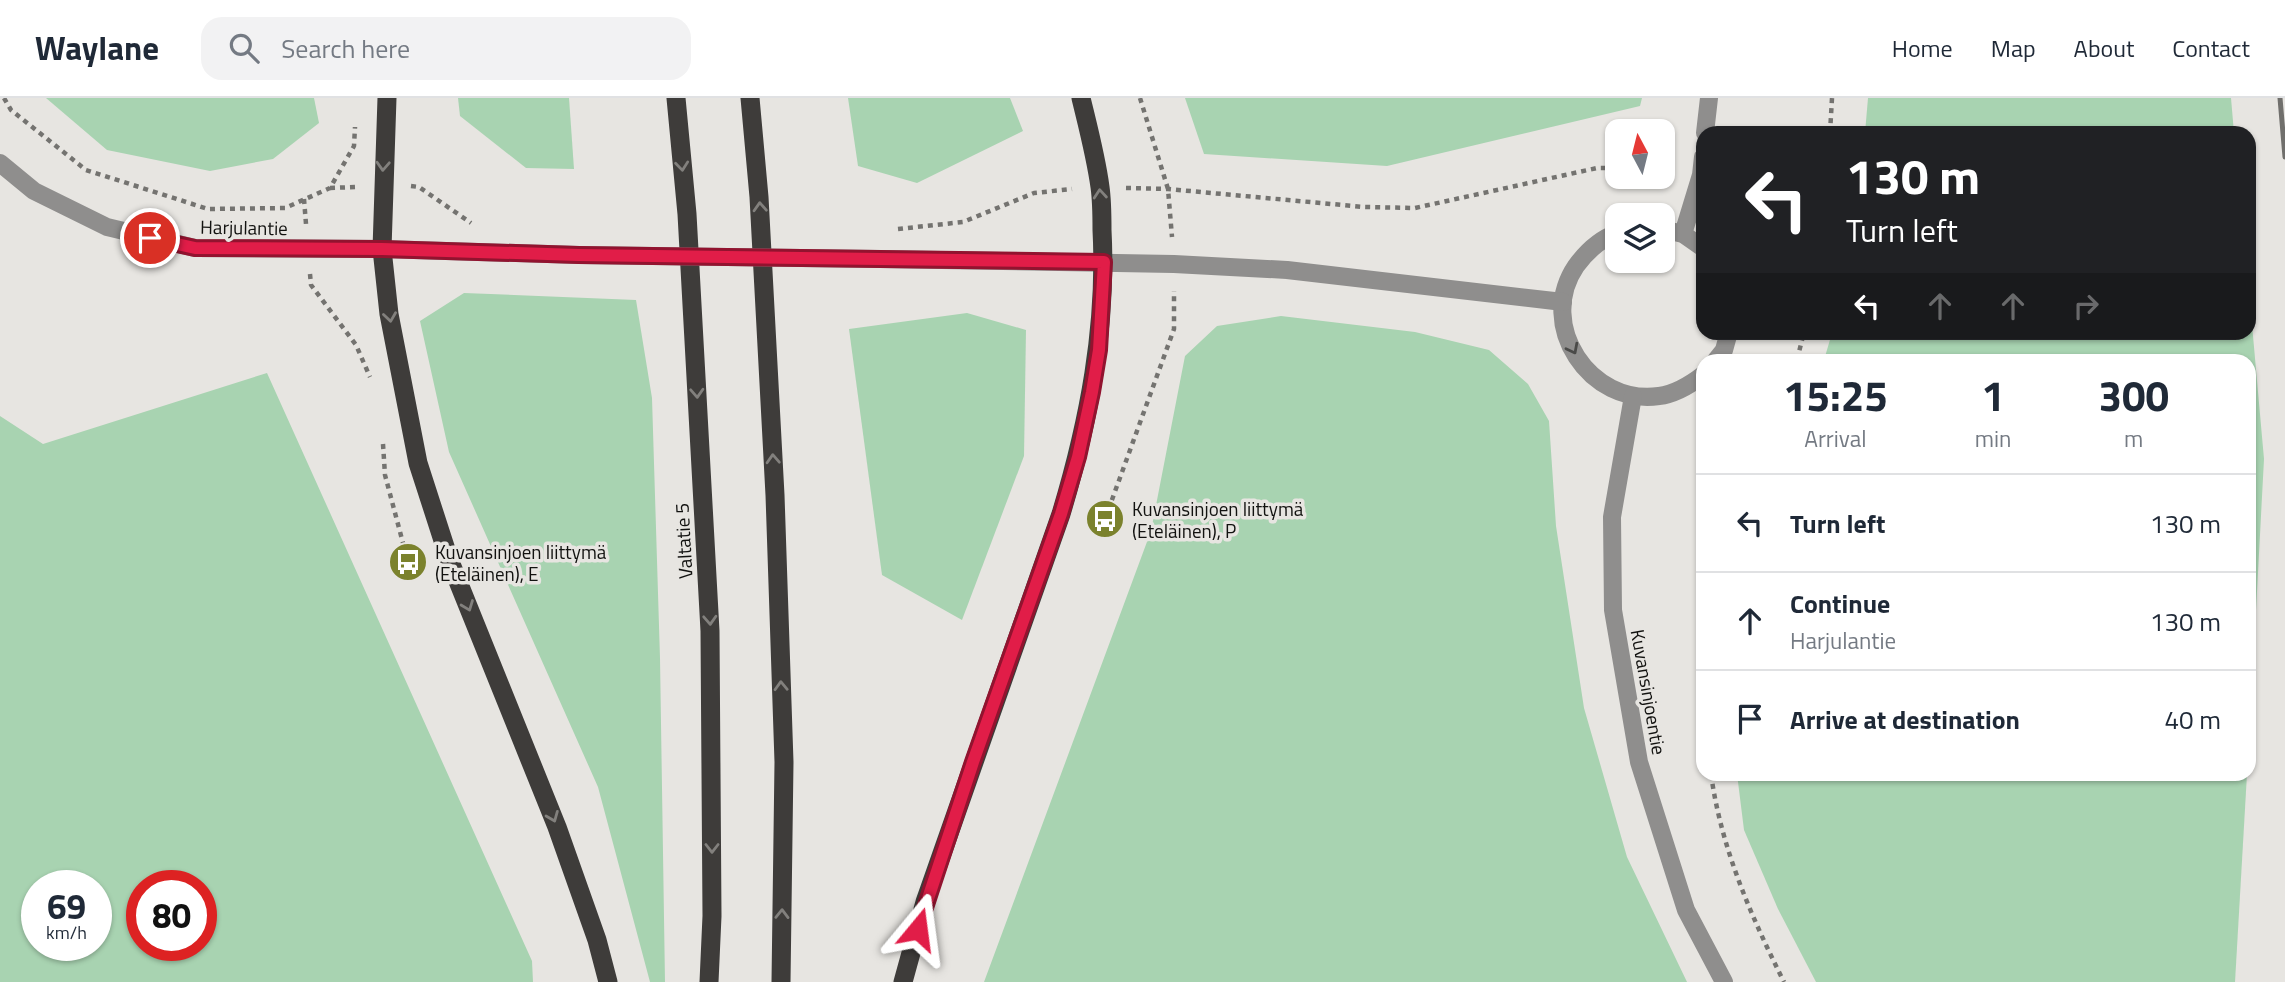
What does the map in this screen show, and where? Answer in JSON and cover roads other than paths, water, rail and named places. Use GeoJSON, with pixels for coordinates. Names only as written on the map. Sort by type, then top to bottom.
{"type":"FeatureCollection","features":[{"type":"Feature","properties":{"kind":"highway"},"geometry":{"type":"LineString","coordinates":[[387,98],[382,249],[393,339],[418,463],[449,559],[557,827],[597,940],[608,982]]}},
{"type":"Feature","properties":{"kind":"highway","name":"Valtatie 5"},"geometry":{"type":"LineString","coordinates":[[676,98],[687,214],[710,631],[712,916],[709,982]]}},
{"type":"Feature","properties":{"kind":"highway"},"geometry":{"type":"LineString","coordinates":[[750,98],[759,197],[775,509],[784,762],[780,982]]}},
{"type":"Feature","properties":{"kind":"highway"},"geometry":{"type":"LineString","coordinates":[[903,982],[925,902],[1061,514],[1078,457],[1092,392],[1099,350],[1104,262],[1100,187],[1081,98]]}},
{"type":"Feature","properties":{"kind":"street"},"geometry":{"type":"LineString","coordinates":[[1707,126],[1710,98]]}},
{"type":"Feature","properties":{"kind":"street","name":"Harjulantie"},"geometry":{"type":"LineString","coordinates":[[0,163],[34,191],[107,227],[195,248],[1174,264],[1287,270],[1563,302]]}},
{"type":"Feature","properties":{"kind":"street"},"geometry":{"type":"LineString","coordinates":[[1683,234],[1696,191]]}},
{"type":"Feature","properties":{"kind":"street"},"geometry":{"type":"LineString","coordinates":[[1675,232],[1696,243]]}},
{"type":"Feature","properties":{"kind":"street"},"geometry":{"type":"LineString","coordinates":[[1605,237],[1585,254],[1570,276],[1563,302],[1563,328],[1572,352],[1587,372],[1608,388],[1633,396],[1660,396],[1686,387],[1696,380]]}},
{"type":"Feature","properties":{"kind":"street","name":"Kuvansinjoentie"},"geometry":{"type":"LineString","coordinates":[[1633,396],[1612,517],[1613,610],[1639,762],[1686,910],[1724,982]]}},
{"type":"Feature","properties":{"kind":"railway"},"geometry":{"type":"LineString","coordinates":[[2280,98],[2285,157]]}},
{"type":"Feature","properties":{"kind":"place","name":"Kuvansinjoen liittymä (Eteläinen), P"},"geometry":{"type":"Point","coordinates":[1105,519]}},
{"type":"Feature","properties":{"kind":"place","name":"Kuvansinjoen liittymä (Eteläinen), E"},"geometry":{"type":"Point","coordinates":[408,562]}}]}
